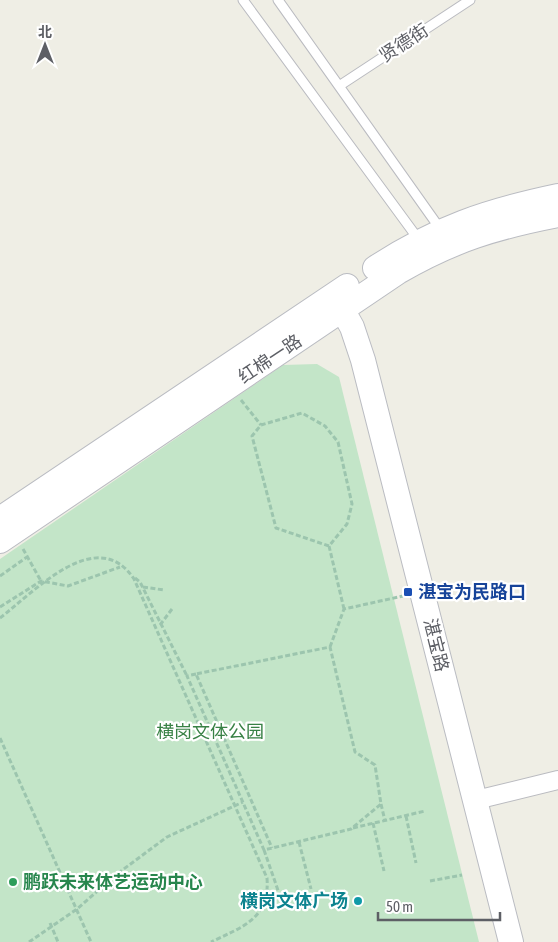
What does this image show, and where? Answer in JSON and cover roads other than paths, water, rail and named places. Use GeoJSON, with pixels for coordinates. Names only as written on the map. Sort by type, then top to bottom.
{"type":"FeatureCollection","features":[{"type":"Feature","properties":{"kind":"main road","name":"红棉一路"},"geometry":{"type":"LineString","coordinates":[[4,531],[230,386],[419,240],[441,230],[504,208],[558,196]]}},
{"type":"Feature","properties":{"kind":"main road","name":"红棉一路"},"geometry":{"type":"LineString","coordinates":[[4,531],[339,302],[464,239],[504,226],[558,215]]}},
{"type":"Feature","properties":{"kind":"main road","name":"湛宝路"},"geometry":{"type":"LineString","coordinates":[[339,302],[364,360],[511,942]]}},
{"type":"Feature","properties":{"kind":"street"},"geometry":{"type":"LineString","coordinates":[[476,800],[558,780]]}},
{"type":"Feature","properties":{"kind":"lane"},"geometry":{"type":"LineString","coordinates":[[243,0],[419,240]]}},
{"type":"Feature","properties":{"kind":"lane"},"geometry":{"type":"LineString","coordinates":[[278,0],[441,230]]}},
{"type":"Feature","properties":{"kind":"lane","name":"贤德街"},"geometry":{"type":"LineString","coordinates":[[339,86],[470,0]]}},
{"type":"Feature","properties":{"kind":"place","name":"湛宝为民路口"},"geometry":{"type":"Point","coordinates":[408,592]}},
{"type":"Feature","properties":{"kind":"place","name":"鹏跃未来体艺运动中心"},"geometry":{"type":"Point","coordinates":[13,882]}},
{"type":"Feature","properties":{"kind":"place","name":"横岗文体广场"},"geometry":{"type":"Point","coordinates":[358,901]}},
{"type":"Feature","properties":{"kind":"park label","name":"横岗文体公园"},"geometry":{"type":"Point","coordinates":[210,732]}}]}
